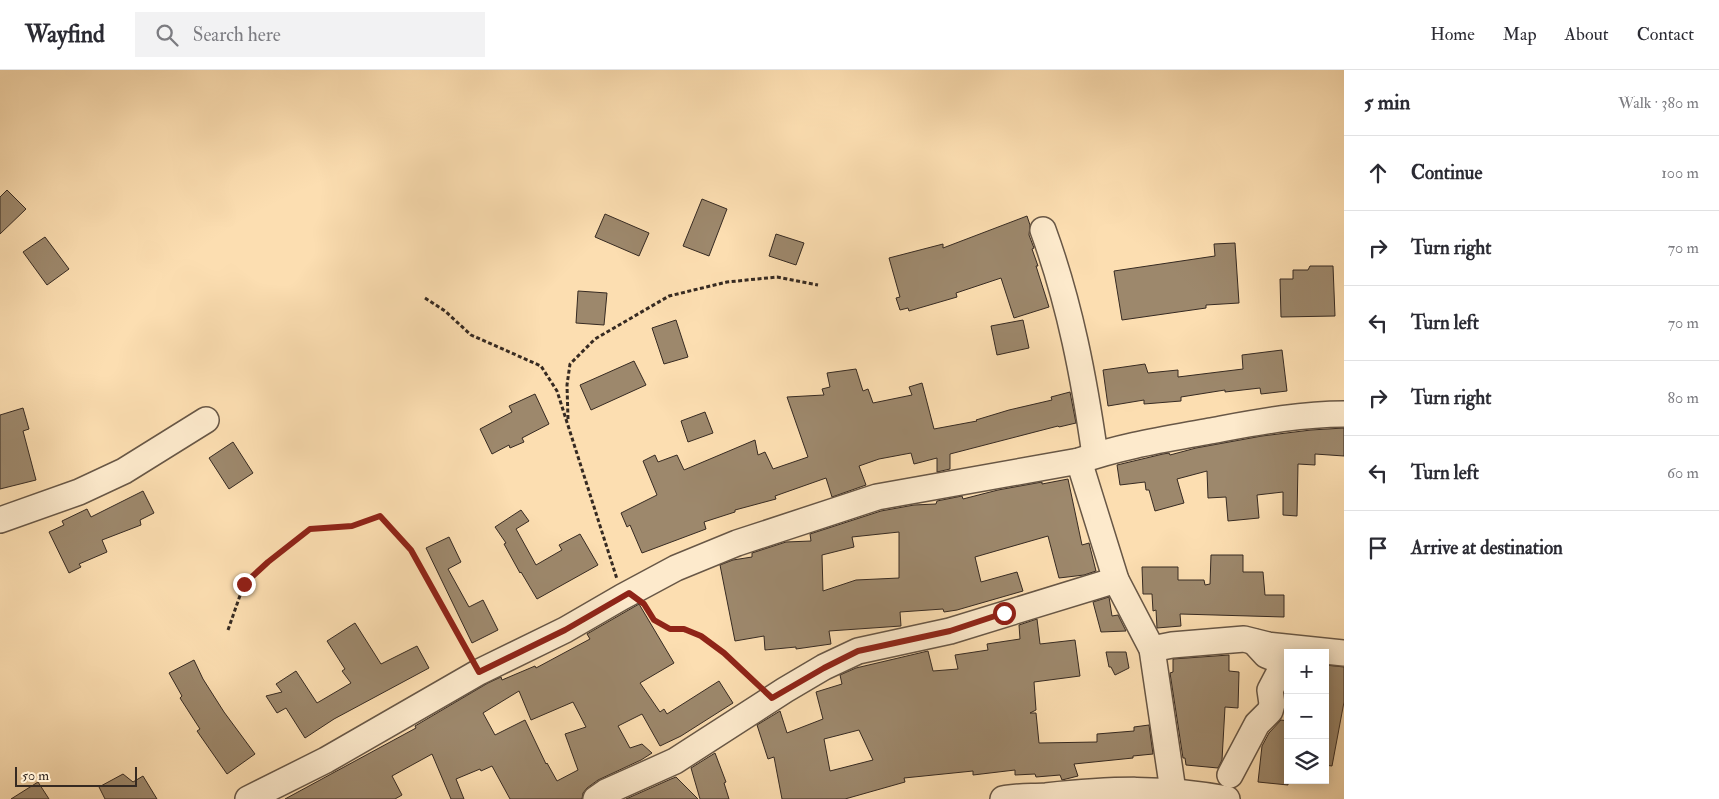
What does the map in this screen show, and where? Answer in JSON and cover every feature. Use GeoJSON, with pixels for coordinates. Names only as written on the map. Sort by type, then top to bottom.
{"type":"FeatureCollection","features":[{"type":"Feature","properties":{"kind":"street"},"geometry":{"type":"LineString","coordinates":[[1043,230],[1056,266],[1075,334],[1086,389],[1087,458],[1116,580],[1152,649],[1173,791]]}},
{"type":"Feature","properties":{"kind":"street"},"geometry":{"type":"LineString","coordinates":[[248,799],[326,760],[479,672],[565,630],[676,568],[737,543],[877,497],[1087,458],[1171,438],[1243,425],[1320,414],[1344,414]]}},
{"type":"Feature","properties":{"kind":"street"},"geometry":{"type":"LineString","coordinates":[[0,520],[79,492],[124,470],[206,420]]}},
{"type":"Feature","properties":{"kind":"street"},"geometry":{"type":"LineString","coordinates":[[596,799],[606,792],[675,761],[772,698],[858,651],[950,631],[1116,580]]}},
{"type":"Feature","properties":{"kind":"street"},"geometry":{"type":"LineString","coordinates":[[1152,649],[1244,640],[1344,654]]}},
{"type":"Feature","properties":{"kind":"street"},"geometry":{"type":"LineString","coordinates":[[1011,798],[1133,789],[1173,791],[1228,787],[1257,724],[1270,711],[1272,704],[1270,690],[1280,671],[1278,660],[1266,655],[1254,642]]}},
{"type":"Feature","properties":{"kind":"path"},"geometry":{"type":"LineString","coordinates":[[568,425],[567,385],[570,364],[594,339],[668,296],[727,282],[777,277],[818,285]]}},
{"type":"Feature","properties":{"kind":"path"},"geometry":{"type":"LineString","coordinates":[[425,298],[445,311],[470,335],[541,366],[557,391],[626,595],[644,604],[654,620],[670,629],[684,629],[701,636],[724,653],[772,698]]}},
{"type":"Feature","properties":{"kind":"path"},"geometry":{"type":"LineString","coordinates":[[228,630],[244,584],[268,562],[310,529],[352,526],[380,516],[411,550],[479,672]]}},
{"type":"Feature","properties":{"kind":"building"},"geometry":{"type":"Polygon","coordinates":[[[7,190],[26,209],[0,234],[0,197],[7,190]]]}},
{"type":"Feature","properties":{"kind":"building"},"geometry":{"type":"Polygon","coordinates":[[[702,199],[727,209],[709,256],[683,246],[702,199]]]}},
{"type":"Feature","properties":{"kind":"building"},"geometry":{"type":"Polygon","coordinates":[[[605,214],[649,233],[639,256],[595,237],[605,214]]]}},
{"type":"Feature","properties":{"kind":"building"},"geometry":{"type":"Polygon","coordinates":[[[1027,216],[1030,225],[1029,235],[1034,248],[1032,249],[1038,266],[1036,266],[1049,307],[1014,318],[1001,278],[956,293],[957,297],[909,311],[908,308],[900,310],[896,298],[900,297],[889,258],[943,244],[943,248],[1027,216]]]}},
{"type":"Feature","properties":{"kind":"building"},"geometry":{"type":"Polygon","coordinates":[[[776,234],[804,243],[796,265],[769,256],[776,234]]]}},
{"type":"Feature","properties":{"kind":"building"},"geometry":{"type":"Polygon","coordinates":[[[45,237],[69,269],[47,285],[23,252],[45,237]]]}},
{"type":"Feature","properties":{"kind":"building"},"geometry":{"type":"Polygon","coordinates":[[[1235,243],[1239,303],[1206,305],[1206,308],[1122,320],[1114,271],[1215,256],[1214,244],[1235,243]]]}},
{"type":"Feature","properties":{"kind":"building"},"geometry":{"type":"Polygon","coordinates":[[[1310,266],[1333,266],[1335,316],[1281,317],[1280,279],[1293,279],[1293,270],[1308,270],[1310,266]]]}},
{"type":"Feature","properties":{"kind":"building"},"geometry":{"type":"Polygon","coordinates":[[[578,291],[607,293],[604,325],[576,323],[578,291]]]}},
{"type":"Feature","properties":{"kind":"building"},"geometry":{"type":"Polygon","coordinates":[[[676,320],[688,357],[664,364],[652,328],[676,320]]]}},
{"type":"Feature","properties":{"kind":"building"},"geometry":{"type":"Polygon","coordinates":[[[1023,320],[1029,348],[997,355],[991,326],[1023,320]]]}},
{"type":"Feature","properties":{"kind":"building"},"geometry":{"type":"Polygon","coordinates":[[[1282,350],[1287,391],[1261,394],[1260,388],[1225,392],[1225,390],[1181,397],[1181,401],[1144,404],[1144,400],[1108,406],[1103,370],[1145,364],[1148,373],[1178,370],[1178,377],[1243,369],[1242,355],[1282,350]]]}},
{"type":"Feature","properties":{"kind":"building"},"geometry":{"type":"Polygon","coordinates":[[[634,361],[646,385],[591,410],[580,385],[634,361]]]}},
{"type":"Feature","properties":{"kind":"building"},"geometry":{"type":"Polygon","coordinates":[[[856,369],[863,391],[868,389],[873,403],[912,395],[909,387],[922,383],[934,429],[977,421],[1009,410],[1052,400],[1051,397],[1070,392],[1076,423],[950,454],[950,469],[937,472],[937,458],[914,464],[911,453],[879,459],[859,466],[866,485],[832,497],[826,478],[775,496],[776,499],[735,510],[735,512],[704,522],[706,529],[642,553],[630,525],[627,527],[621,513],[657,495],[643,461],[655,455],[658,462],[677,455],[684,470],[755,440],[758,455],[765,452],[773,469],[808,457],[787,397],[824,395],[822,389],[830,387],[827,373],[856,369]]]}},
{"type":"Feature","properties":{"kind":"building"},"geometry":{"type":"Polygon","coordinates":[[[535,394],[549,424],[522,438],[524,442],[510,448],[509,445],[492,454],[480,429],[512,412],[509,406],[535,394]]]}},
{"type":"Feature","properties":{"kind":"building"},"geometry":{"type":"Polygon","coordinates":[[[23,408],[29,429],[23,431],[36,480],[0,489],[0,415],[23,408]]]}},
{"type":"Feature","properties":{"kind":"building"},"geometry":{"type":"Polygon","coordinates":[[[705,412],[713,433],[688,442],[681,421],[705,412]]]}},
{"type":"Feature","properties":{"kind":"building"},"geometry":{"type":"Polygon","coordinates":[[[1344,428],[1344,456],[1315,454],[1315,465],[1298,464],[1297,516],[1283,515],[1283,492],[1257,495],[1259,518],[1228,521],[1226,497],[1208,498],[1207,471],[1177,479],[1184,503],[1155,511],[1149,490],[1146,490],[1145,482],[1120,485],[1117,465],[1163,454],[1169,453],[1170,455],[1196,448],[1262,436],[1344,428]]]}},
{"type":"Feature","properties":{"kind":"building"},"geometry":{"type":"Polygon","coordinates":[[[233,442],[253,473],[229,489],[209,458],[233,442]]]}},
{"type":"Feature","properties":{"kind":"building"},"geometry":{"type":"Polygon","coordinates":[[[1068,479],[1082,545],[1089,543],[1096,571],[1084,575],[1059,578],[1048,536],[975,557],[981,582],[1017,572],[1023,591],[957,610],[944,612],[943,609],[900,612],[901,626],[829,631],[831,644],[796,649],[796,647],[765,650],[764,636],[735,641],[720,565],[733,560],[752,557],[752,553],[786,542],[811,541],[810,534],[881,511],[914,505],[936,504],[937,501],[962,496],[963,499],[998,490],[1042,482],[1042,484],[1068,479]],[[899,532],[852,537],[854,547],[822,555],[823,591],[856,580],[899,578],[899,532]]]}},
{"type":"Feature","properties":{"kind":"building"},"geometry":{"type":"Polygon","coordinates":[[[143,491],[154,513],[140,520],[141,525],[102,540],[107,552],[79,564],[81,567],[69,573],[49,532],[64,525],[62,521],[87,509],[91,517],[143,491]]]}},
{"type":"Feature","properties":{"kind":"building"},"geometry":{"type":"Polygon","coordinates":[[[521,510],[529,521],[516,529],[536,565],[562,550],[559,545],[580,534],[598,565],[537,599],[520,573],[504,544],[506,543],[495,527],[521,510]]]}},
{"type":"Feature","properties":{"kind":"building"},"geometry":{"type":"Polygon","coordinates":[[[449,537],[461,562],[448,569],[469,607],[483,600],[498,630],[472,643],[426,548],[449,537]]]}},
{"type":"Feature","properties":{"kind":"building"},"geometry":{"type":"Polygon","coordinates":[[[1211,555],[1243,555],[1243,572],[1263,572],[1265,595],[1284,595],[1284,617],[1180,614],[1181,626],[1157,628],[1156,610],[1153,611],[1152,594],[1143,594],[1142,567],[1178,567],[1178,580],[1204,580],[1205,585],[1210,584],[1211,555]]]}},
{"type":"Feature","properties":{"kind":"building"},"geometry":{"type":"Polygon","coordinates":[[[1109,597],[1112,616],[1118,615],[1126,631],[1101,632],[1093,602],[1109,597]]]}},
{"type":"Feature","properties":{"kind":"building"},"geometry":{"type":"Polygon","coordinates":[[[639,604],[674,663],[640,683],[660,712],[664,709],[667,714],[719,681],[733,703],[681,736],[660,746],[642,714],[618,726],[630,748],[642,744],[652,753],[598,780],[587,788],[583,793],[582,799],[510,799],[492,766],[456,779],[464,799],[451,799],[432,754],[392,776],[402,795],[395,799],[285,799],[416,728],[415,726],[488,683],[501,677],[502,680],[535,666],[536,668],[590,639],[587,634],[639,604]],[[519,691],[483,713],[495,735],[525,720],[546,764],[557,781],[578,770],[565,734],[586,727],[573,702],[531,720],[519,691]]]}},
{"type":"Feature","properties":{"kind":"building"},"geometry":{"type":"Polygon","coordinates":[[[1037,619],[1040,644],[1075,640],[1080,676],[1034,682],[1036,710],[1030,713],[1036,713],[1039,743],[1097,742],[1097,734],[1134,731],[1134,727],[1149,725],[1153,754],[1074,764],[1078,776],[1062,780],[1060,775],[1036,777],[1035,774],[1015,775],[1015,770],[973,775],[973,771],[904,778],[905,782],[845,799],[782,799],[774,757],[768,759],[757,725],[780,711],[787,733],[823,719],[816,692],[842,684],[840,675],[856,668],[928,651],[933,671],[958,669],[955,655],[988,650],[987,644],[1020,639],[1019,625],[1037,619]],[[859,730],[824,739],[830,771],[873,760],[859,730]]]}},
{"type":"Feature","properties":{"kind":"building"},"geometry":{"type":"Polygon","coordinates":[[[355,623],[381,664],[417,646],[429,668],[334,719],[305,738],[286,708],[277,713],[266,696],[282,692],[276,684],[296,671],[317,703],[351,683],[342,671],[345,669],[327,641],[355,623]]]}},
{"type":"Feature","properties":{"kind":"building"},"geometry":{"type":"Polygon","coordinates":[[[1106,652],[1126,652],[1129,668],[1115,675],[1111,667],[1109,667],[1106,652]]]}},
{"type":"Feature","properties":{"kind":"building"},"geometry":{"type":"Polygon","coordinates":[[[1229,655],[1229,671],[1239,672],[1238,708],[1225,707],[1222,760],[1218,768],[1186,765],[1185,758],[1183,758],[1170,673],[1173,672],[1173,659],[1229,655]]]}},
{"type":"Feature","properties":{"kind":"building"},"geometry":{"type":"Polygon","coordinates":[[[194,660],[203,679],[224,712],[255,754],[227,774],[197,731],[200,729],[180,698],[182,696],[169,673],[194,660]]]}},
{"type":"Feature","properties":{"kind":"building"},"geometry":{"type":"Polygon","coordinates":[[[1329,665],[1344,667],[1344,702],[1332,766],[1329,766],[1329,665]]]}},
{"type":"Feature","properties":{"kind":"building"},"geometry":{"type":"Polygon","coordinates":[[[1281,720],[1284,720],[1284,784],[1288,785],[1258,782],[1262,746],[1269,733],[1281,720]]]}},
{"type":"Feature","properties":{"kind":"building"},"geometry":{"type":"Polygon","coordinates":[[[715,753],[726,782],[724,783],[729,799],[700,799],[691,768],[715,753]]]}},
{"type":"Feature","properties":{"kind":"building"},"geometry":{"type":"Polygon","coordinates":[[[123,774],[133,782],[143,776],[157,799],[105,799],[99,787],[123,774]]]}},
{"type":"Feature","properties":{"kind":"building"},"geometry":{"type":"Polygon","coordinates":[[[676,777],[698,799],[626,799],[671,779],[676,777]]]}},
{"type":"Feature","properties":{"kind":"building"},"geometry":{"type":"Polygon","coordinates":[[[38,782],[49,799],[11,799],[38,782]]]}},
{"type":"Feature","properties":{"kind":"route"},"geometry":{"type":"LineString","coordinates":[[244,584],[268,562],[310,529],[352,526],[380,516],[411,550],[479,672],[565,630],[629,593],[644,604],[654,620],[670,629],[684,629],[701,636],[724,653],[772,698],[858,651],[950,631],[1004,613]]}}]}
